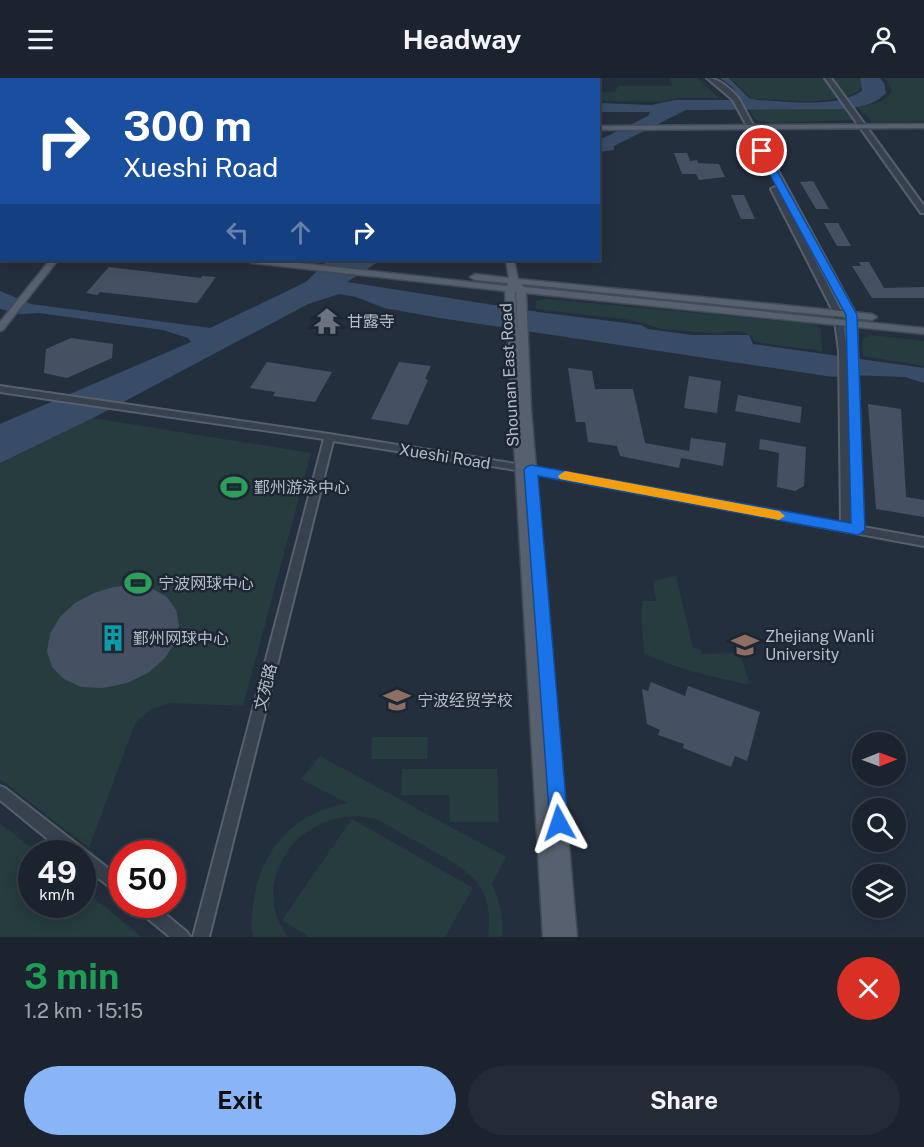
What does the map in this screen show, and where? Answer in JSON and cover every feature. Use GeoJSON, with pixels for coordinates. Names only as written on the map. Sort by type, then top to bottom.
{"type":"FeatureCollection","features":[{"type":"Feature","properties":{"kind":"main road"},"geometry":{"type":"LineString","coordinates":[[601,130],[615,128],[747,129]]}},
{"type":"Feature","properties":{"kind":"main road"},"geometry":{"type":"LineString","coordinates":[[601,130],[924,128]]}},
{"type":"Feature","properties":{"kind":"main road"},"geometry":{"type":"LineString","coordinates":[[24,292],[44,261]]}},
{"type":"Feature","properties":{"kind":"main road"},"geometry":{"type":"LineString","coordinates":[[0,328],[3,318],[53,261]]}},
{"type":"Feature","properties":{"kind":"main road"},"geometry":{"type":"LineString","coordinates":[[277,261],[302,262],[365,272],[511,288],[838,318]]}},
{"type":"Feature","properties":{"kind":"main road"},"geometry":{"type":"LineString","coordinates":[[319,261],[376,267],[511,288]]}},
{"type":"Feature","properties":{"kind":"main road"},"geometry":{"type":"LineString","coordinates":[[510,261],[511,288],[518,334]]}},
{"type":"Feature","properties":{"kind":"main road","name":"Shounan East Road"},"geometry":{"type":"LineString","coordinates":[[511,288],[521,290],[518,334],[552,937]]}},
{"type":"Feature","properties":{"kind":"main road"},"geometry":{"type":"LineString","coordinates":[[521,290],[924,324]]}},
{"type":"Feature","properties":{"kind":"main road"},"geometry":{"type":"LineString","coordinates":[[852,319],[924,331]]}},
{"type":"Feature","properties":{"kind":"main road","name":"Shounan East Road"},"geometry":{"type":"LineString","coordinates":[[527,469],[568,937]]}},
{"type":"Feature","properties":{"kind":"street"},"geometry":{"type":"LineString","coordinates":[[704,78],[727,92],[733,99]]}},
{"type":"Feature","properties":{"kind":"street"},"geometry":{"type":"LineString","coordinates":[[710,78],[732,94],[838,318],[843,351],[846,528]]}},
{"type":"Feature","properties":{"kind":"street"},"geometry":{"type":"LineString","coordinates":[[828,78],[924,211]]}},
{"type":"Feature","properties":{"kind":"street"},"geometry":{"type":"LineString","coordinates":[[747,129],[852,319],[858,530]]}},
{"type":"Feature","properties":{"kind":"street","name":"Xueshi Road"},"geometry":{"type":"LineString","coordinates":[[0,389],[329,437],[527,469],[924,542]]}},
{"type":"Feature","properties":{"kind":"street","name":"文苑路"},"geometry":{"type":"LineString","coordinates":[[201,937],[329,437]]}},
{"type":"Feature","properties":{"kind":"street"},"geometry":{"type":"LineString","coordinates":[[0,792],[60,840]]}},
{"type":"Feature","properties":{"kind":"street"},"geometry":{"type":"LineString","coordinates":[[96,868],[108,878]]}},
{"type":"Feature","properties":{"kind":"street"},"geometry":{"type":"LineString","coordinates":[[158,918],[182,937]]}},
{"type":"Feature","properties":{"kind":"green space"},"geometry":{"type":"Polygon","coordinates":[[[669,78],[697,78],[719,98],[676,98],[660,102],[600,101],[600,92],[614,92],[619,86],[673,86],[669,78]]]}},
{"type":"Feature","properties":{"kind":"green space"},"geometry":{"type":"Polygon","coordinates":[[[730,78],[859,78],[861,81],[860,90],[848,96],[808,101],[753,99],[730,78]]]}},
{"type":"Feature","properties":{"kind":"green space"},"geometry":{"type":"Polygon","coordinates":[[[885,78],[924,78],[924,121],[872,122],[857,107],[878,103],[889,95],[892,90],[885,78]]]}},
{"type":"Feature","properties":{"kind":"green space"},"geometry":{"type":"Polygon","coordinates":[[[845,107],[855,120],[769,123],[756,120],[748,109],[845,107]]]}},
{"type":"Feature","properties":{"kind":"green space"},"geometry":{"type":"Polygon","coordinates":[[[546,299],[814,324],[821,329],[822,351],[755,342],[751,336],[742,332],[730,331],[719,334],[662,329],[631,320],[536,309],[536,301],[546,299]]]}},
{"type":"Feature","properties":{"kind":"green space"},"geometry":{"type":"Polygon","coordinates":[[[873,335],[924,341],[924,366],[863,356],[862,342],[865,337],[873,335]]]}},
{"type":"Feature","properties":{"kind":"green space","name":"宁波网球中心"},"geometry":{"type":"Polygon","coordinates":[[[93,418],[311,453],[243,706],[172,703],[151,709],[135,723],[92,840],[79,840],[0,779],[0,463],[93,418]]]}},
{"type":"Feature","properties":{"kind":"green space"},"geometry":{"type":"Polygon","coordinates":[[[676,576],[693,648],[700,649],[702,654],[740,653],[749,683],[693,672],[644,653],[641,612],[643,601],[656,601],[653,581],[676,576]]]}},
{"type":"Feature","properties":{"kind":"green space"},"geometry":{"type":"Polygon","coordinates":[[[372,737],[428,737],[427,759],[371,759],[372,737]]]}},
{"type":"Feature","properties":{"kind":"green space"},"geometry":{"type":"Polygon","coordinates":[[[320,756],[506,857],[492,884],[501,910],[502,937],[488,937],[488,906],[484,894],[470,875],[447,859],[376,819],[352,816],[324,822],[306,832],[292,846],[281,862],[275,880],[273,899],[277,918],[288,937],[253,937],[252,914],[258,881],[273,849],[297,824],[312,815],[347,803],[301,779],[320,756]]]}},
{"type":"Feature","properties":{"kind":"green space"},"geometry":{"type":"Polygon","coordinates":[[[402,769],[497,769],[499,822],[450,822],[449,795],[401,795],[402,769]]]}},
{"type":"Feature","properties":{"kind":"green space"},"geometry":{"type":"Polygon","coordinates":[[[352,819],[473,888],[445,937],[309,937],[282,920],[352,819]]]}},
{"type":"Feature","properties":{"kind":"green space"},"geometry":{"type":"Polygon","coordinates":[[[0,823],[22,840],[18,840],[18,918],[96,918],[96,900],[108,909],[108,918],[119,918],[142,937],[0,937],[0,823]]]}},
{"type":"Feature","properties":{"kind":"water"},"geometry":{"type":"Polygon","coordinates":[[[720,78],[729,78],[749,98],[757,100],[811,103],[838,100],[862,91],[860,78],[880,78],[884,83],[886,93],[871,103],[842,109],[686,110],[614,146],[614,150],[600,152],[600,140],[648,116],[650,112],[600,112],[600,103],[651,105],[675,100],[741,100],[732,87],[720,78]]]}},
{"type":"Feature","properties":{"kind":"water"},"geometry":{"type":"Polygon","coordinates":[[[327,261],[379,261],[347,282],[538,312],[641,325],[648,329],[692,335],[749,335],[753,344],[924,368],[924,383],[905,377],[849,375],[833,377],[440,318],[384,308],[356,297],[339,294],[308,304],[93,418],[0,463],[0,424],[191,342],[188,338],[163,330],[39,313],[21,314],[0,309],[0,291],[31,304],[210,328],[306,282],[327,261]]]}},
{"type":"Feature","properties":{"kind":"building"},"geometry":{"type":"Polygon","coordinates":[[[674,153],[687,153],[690,161],[697,160],[698,163],[719,164],[725,177],[699,180],[696,174],[682,174],[674,153]]]}},
{"type":"Feature","properties":{"kind":"building"},"geometry":{"type":"Polygon","coordinates":[[[813,181],[829,209],[816,209],[800,182],[813,181]]]}},
{"type":"Feature","properties":{"kind":"building"},"geometry":{"type":"Polygon","coordinates":[[[731,195],[744,195],[755,219],[741,219],[731,195]]]}},
{"type":"Feature","properties":{"kind":"building"},"geometry":{"type":"Polygon","coordinates":[[[824,223],[838,223],[851,246],[837,246],[824,223]]]}},
{"type":"Feature","properties":{"kind":"building"},"geometry":{"type":"Polygon","coordinates":[[[859,262],[869,262],[884,288],[924,287],[924,298],[872,298],[852,266],[861,266],[859,262]]]}},
{"type":"Feature","properties":{"kind":"building"},"geometry":{"type":"Polygon","coordinates":[[[109,267],[201,278],[202,276],[216,277],[197,303],[100,292],[97,295],[86,293],[109,267]]]}},
{"type":"Feature","properties":{"kind":"building"},"geometry":{"type":"Polygon","coordinates":[[[71,338],[113,344],[112,358],[67,378],[44,373],[46,349],[71,338]]]}},
{"type":"Feature","properties":{"kind":"building"},"geometry":{"type":"Polygon","coordinates":[[[267,362],[332,372],[315,402],[273,396],[275,392],[250,388],[267,362]]]}},
{"type":"Feature","properties":{"kind":"building"},"geometry":{"type":"Polygon","coordinates":[[[399,362],[431,366],[425,379],[428,380],[408,425],[371,419],[399,362]]]}},
{"type":"Feature","properties":{"kind":"building"},"geometry":{"type":"Polygon","coordinates":[[[568,368],[592,371],[595,389],[633,389],[645,443],[689,451],[691,438],[726,443],[723,466],[681,458],[679,468],[620,456],[617,446],[588,442],[585,422],[576,422],[568,368]]]}},
{"type":"Feature","properties":{"kind":"building"},"geometry":{"type":"Polygon","coordinates":[[[689,376],[721,381],[717,413],[684,408],[689,376]]]}},
{"type":"Feature","properties":{"kind":"building"},"geometry":{"type":"Polygon","coordinates":[[[738,395],[802,407],[800,423],[735,411],[738,395]]]}},
{"type":"Feature","properties":{"kind":"building"},"geometry":{"type":"Polygon","coordinates":[[[868,404],[901,409],[906,497],[924,500],[924,517],[876,509],[868,404]]]}},
{"type":"Feature","properties":{"kind":"building"},"geometry":{"type":"Polygon","coordinates":[[[760,439],[806,447],[804,486],[795,491],[777,487],[779,453],[759,449],[760,439]]]}},
{"type":"Feature","properties":{"kind":"building","name":"鄞州网球中心"},"geometry":{"type":"Polygon","coordinates":[[[134,585],[153,589],[167,597],[176,610],[179,625],[175,642],[165,658],[148,673],[127,683],[103,688],[81,687],[64,679],[52,667],[47,651],[50,634],[60,617],[75,603],[94,593],[114,587],[134,585]]]}},
{"type":"Feature","properties":{"kind":"building"},"geometry":{"type":"Polygon","coordinates":[[[651,682],[685,696],[688,686],[760,712],[747,761],[735,756],[731,767],[683,748],[684,744],[658,735],[660,730],[647,724],[642,689],[648,691],[651,682]]]}},
{"type":"Feature","properties":{"kind":"slow traffic"},"geometry":{"type":"LineString","coordinates":[[565,476],[779,516]]}},
{"type":"Feature","properties":{"kind":"place","name":"甘露寺"},"geometry":{"type":"Point","coordinates":[327,321]}},
{"type":"Feature","properties":{"kind":"place","name":"鄞州游泳中心"},"geometry":{"type":"Point","coordinates":[234,487]}},
{"type":"Feature","properties":{"kind":"place","name":"宁波网球中心"},"geometry":{"type":"Point","coordinates":[138,583]}},
{"type":"Feature","properties":{"kind":"place","name":"鄞州网球中心"},"geometry":{"type":"Point","coordinates":[113,638]}},
{"type":"Feature","properties":{"kind":"place","name":"Zhejiang Wanli University"},"geometry":{"type":"Point","coordinates":[745,645]}},
{"type":"Feature","properties":{"kind":"place","name":"宁波经贸学校"},"geometry":{"type":"Point","coordinates":[397,700]}},
{"type":"Feature","properties":{"kind":"route"},"geometry":{"type":"LineString","coordinates":[[559,823],[531,470],[858,530],[852,315],[762,151]]}}]}
